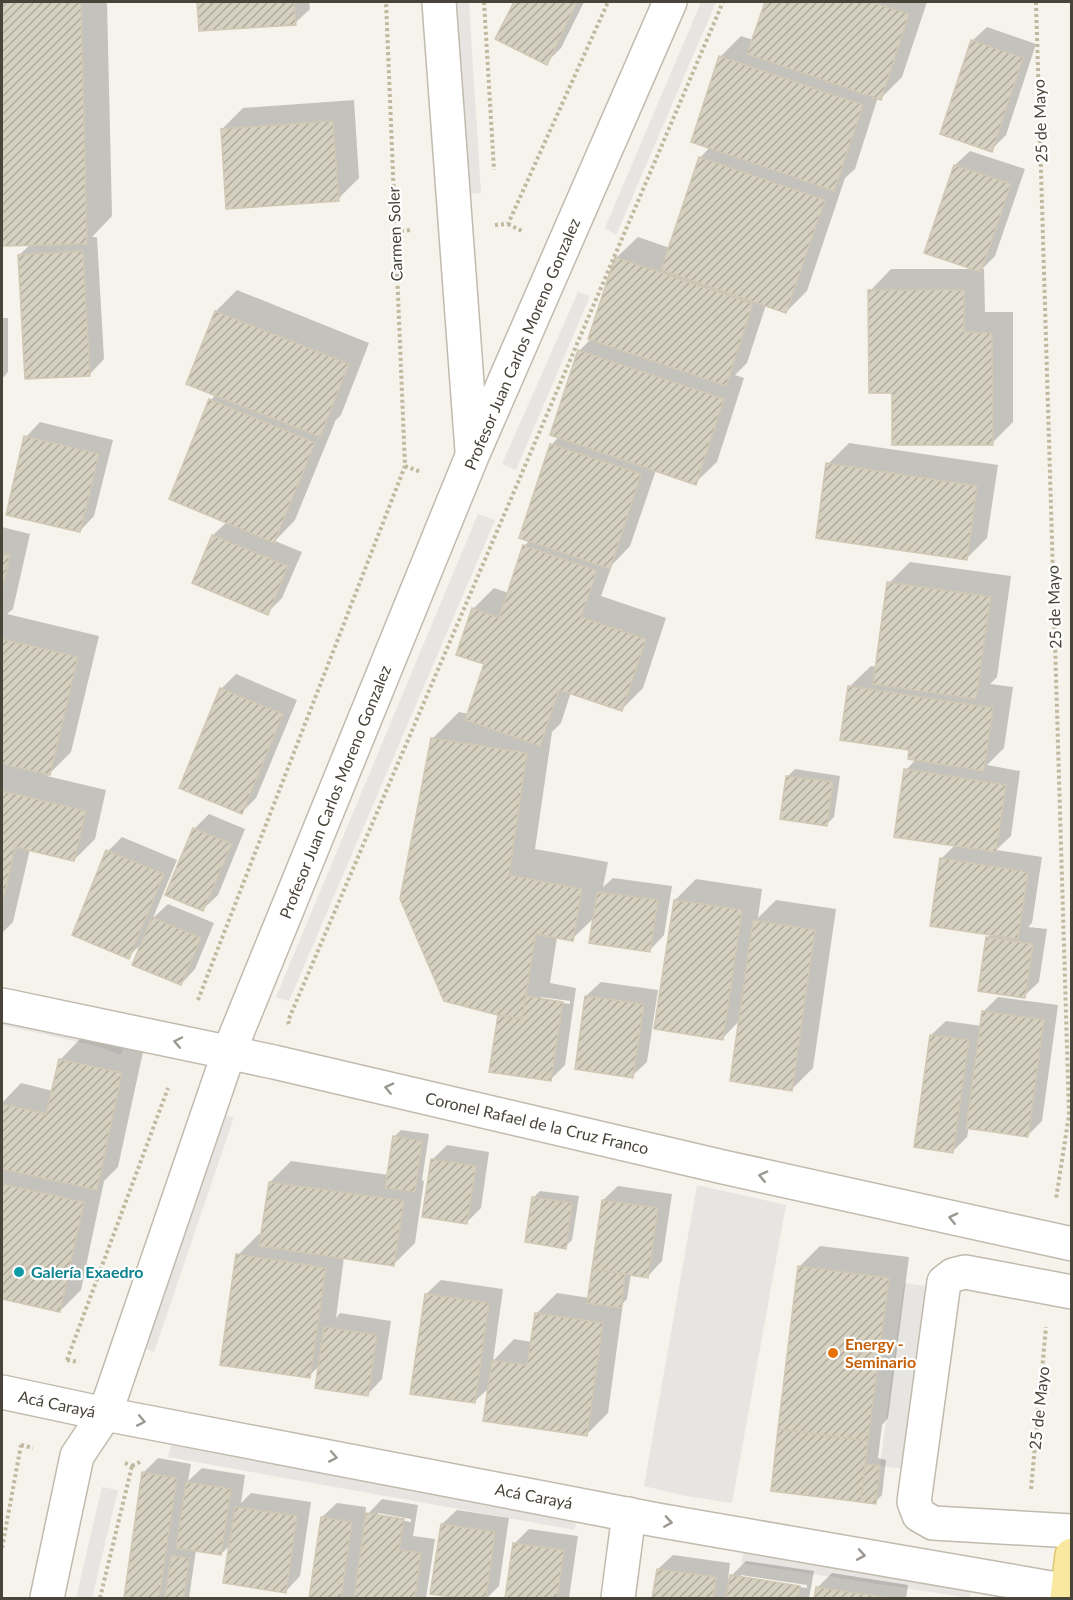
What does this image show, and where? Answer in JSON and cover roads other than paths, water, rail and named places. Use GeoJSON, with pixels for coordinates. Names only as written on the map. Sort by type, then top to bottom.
{"type":"FeatureCollection","features":[{"type":"Feature","properties":{"kind":"main road"},"geometry":{"type":"LineString","coordinates":[[1068,1595],[1071,1555]]}},
{"type":"Feature","properties":{"kind":"street"},"geometry":{"type":"LineString","coordinates":[[439,2],[472,456]]}},
{"type":"Feature","properties":{"kind":"street","name":"Profesor Juan Carlos Moreno Gonzalez"},"geometry":{"type":"LineString","coordinates":[[47,1599],[77,1456],[105,1414],[229,1052],[472,456],[670,2]]}},
{"type":"Feature","properties":{"kind":"street","name":"Coronel Rafael de la Cruz Franco"},"geometry":{"type":"LineString","coordinates":[[2,1005],[229,1052],[1071,1244]]}},
{"type":"Feature","properties":{"kind":"street"},"geometry":{"type":"LineString","coordinates":[[986,1275],[991,1227]]}},
{"type":"Feature","properties":{"kind":"street"},"geometry":{"type":"LineString","coordinates":[[1061,1291],[965,1272],[953,1275],[944,1282],[914,1502],[919,1515],[933,1523],[1071,1531]]}},
{"type":"Feature","properties":{"kind":"street","name":"Acá Carayá"},"geometry":{"type":"LineString","coordinates":[[2,1392],[105,1414],[657,1520],[935,1568],[1068,1595]]}},
{"type":"Feature","properties":{"kind":"street"},"geometry":{"type":"LineString","coordinates":[[618,1599],[629,1514]]}},
{"type":"Feature","properties":{"kind":"street"},"geometry":{"type":"LineString","coordinates":[[935,1568],[943,1524]]}},
{"type":"Feature","properties":{"kind":"place","name":"Galería Exaedro"},"geometry":{"type":"Point","coordinates":[19,1272]}},
{"type":"Feature","properties":{"kind":"place","name":"Energy - Seminario"},"geometry":{"type":"Point","coordinates":[833,1353]}}]}
